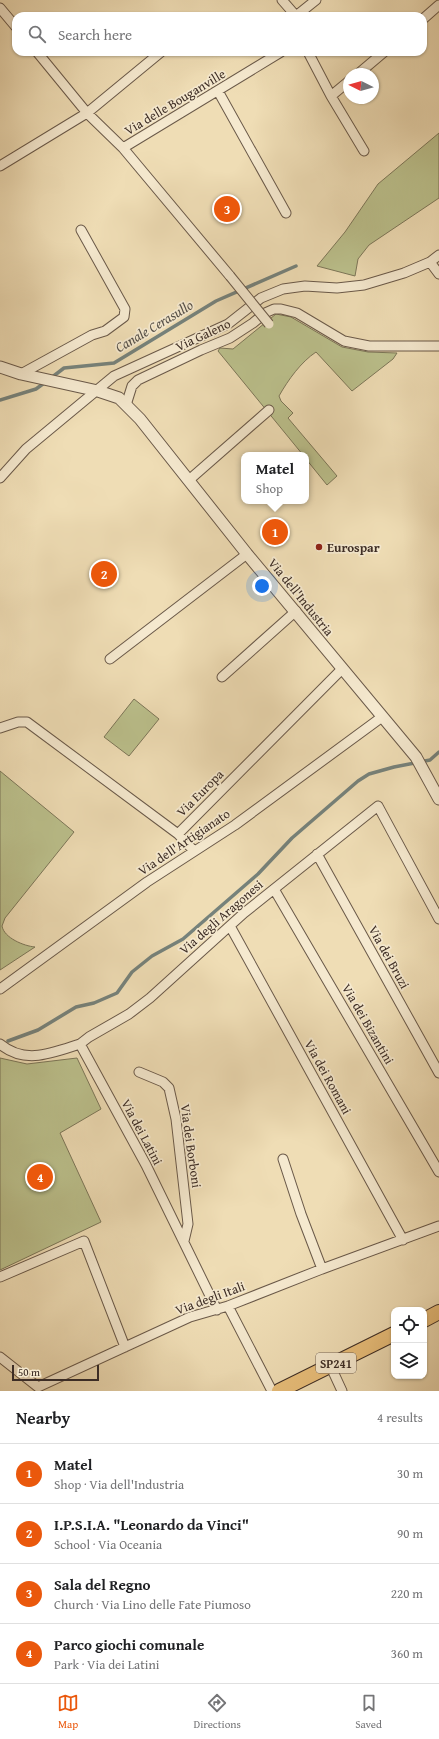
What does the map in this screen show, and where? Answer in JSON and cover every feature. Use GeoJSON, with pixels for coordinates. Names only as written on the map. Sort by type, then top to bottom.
{"type":"FeatureCollection","features":[{"type":"Feature","properties":{"kind":"main road","name":"SP241"},"geometry":{"type":"LineString","coordinates":[[279,1391],[391,1335]]}},
{"type":"Feature","properties":{"kind":"street"},"geometry":{"type":"LineString","coordinates":[[282,0],[292,12]]}},
{"type":"Feature","properties":{"kind":"street"},"geometry":{"type":"LineString","coordinates":[[301,12],[316,0]]}},
{"type":"Feature","properties":{"kind":"street"},"geometry":{"type":"LineString","coordinates":[[427,16],[439,5]]}},
{"type":"Feature","properties":{"kind":"street"},"geometry":{"type":"LineString","coordinates":[[0,8],[12,22]]}},
{"type":"Feature","properties":{"kind":"street"},"geometry":{"type":"LineString","coordinates":[[40,56],[87,113],[123,148],[269,324]]}},
{"type":"Feature","properties":{"kind":"street"},"geometry":{"type":"LineString","coordinates":[[0,166],[87,113],[156,56]]}},
{"type":"Feature","properties":{"kind":"street","name":"Via delle Bouganville"},"geometry":{"type":"LineString","coordinates":[[123,148],[275,56]]}},
{"type":"Feature","properties":{"kind":"street"},"geometry":{"type":"LineString","coordinates":[[310,56],[331,96],[364,151]]}},
{"type":"Feature","properties":{"kind":"street"},"geometry":{"type":"LineString","coordinates":[[365,68],[379,56]]}},
{"type":"Feature","properties":{"kind":"street"},"geometry":{"type":"LineString","coordinates":[[331,96],[343,86]]}},
{"type":"Feature","properties":{"kind":"street"},"geometry":{"type":"LineString","coordinates":[[218,91],[286,213]]}},
{"type":"Feature","properties":{"kind":"street"},"geometry":{"type":"LineString","coordinates":[[21,374],[92,336],[105,331],[124,317],[125,309],[81,230]]}},
{"type":"Feature","properties":{"kind":"street"},"geometry":{"type":"LineString","coordinates":[[0,478],[26,449],[114,376],[228,324],[261,298],[282,289],[305,286],[337,288],[364,286],[404,273],[430,262],[439,255]]}},
{"type":"Feature","properties":{"kind":"street"},"geometry":{"type":"LineString","coordinates":[[430,262],[439,274]]}},
{"type":"Feature","properties":{"kind":"street","name":"Via Galeno"},"geometry":{"type":"LineString","coordinates":[[126,405],[132,386],[138,380],[230,338],[265,313],[274,309],[289,310],[297,313],[344,341],[369,346],[439,346]]}},
{"type":"Feature","properties":{"kind":"street","name":"Via dell'Industria"},"geometry":{"type":"LineString","coordinates":[[0,367],[21,374],[98,390],[119,398],[140,419],[248,554],[416,757],[439,798]]}},
{"type":"Feature","properties":{"kind":"street"},"geometry":{"type":"LineString","coordinates":[[189,480],[269,410]]}},
{"type":"Feature","properties":{"kind":"street"},"geometry":{"type":"LineString","coordinates":[[110,659],[248,554]]}},
{"type":"Feature","properties":{"kind":"street"},"geometry":{"type":"LineString","coordinates":[[222,677],[296,611]]}},
{"type":"Feature","properties":{"kind":"street","name":"Via Europa"},"geometry":{"type":"LineString","coordinates":[[0,728],[18,722],[27,722],[178,834],[342,669]]}},
{"type":"Feature","properties":{"kind":"street","name":"Via dell'Artigianato"},"geometry":{"type":"LineString","coordinates":[[0,989],[129,895],[235,825],[382,717]]}},
{"type":"Feature","properties":{"kind":"street","name":"Via degli Aragonesi"},"geometry":{"type":"LineString","coordinates":[[80,1044],[89,1037],[129,1014],[150,998],[230,926],[378,806],[439,919]]}},
{"type":"Feature","properties":{"kind":"street"},"geometry":{"type":"LineString","coordinates":[[178,834],[194,851]]}},
{"type":"Feature","properties":{"kind":"street","name":"Via dei Bruzi"},"geometry":{"type":"LineString","coordinates":[[317,854],[439,1073]]}},
{"type":"Feature","properties":{"kind":"street","name":"Via dei Bizantini"},"geometry":{"type":"LineString","coordinates":[[274,889],[439,1172]]}},
{"type":"Feature","properties":{"kind":"street","name":"Via dei Romani"},"geometry":{"type":"LineString","coordinates":[[230,926],[403,1240]]}},
{"type":"Feature","properties":{"kind":"street"},"geometry":{"type":"LineString","coordinates":[[0,1044],[8,1051],[23,1056],[44,1054],[80,1044]]}},
{"type":"Feature","properties":{"kind":"street","name":"Via dei Latini"},"geometry":{"type":"LineString","coordinates":[[80,1044],[146,1165],[217,1310]]}},
{"type":"Feature","properties":{"kind":"street","name":"Via dei Borboni"},"geometry":{"type":"LineString","coordinates":[[139,1072],[163,1082],[169,1088],[176,1119],[188,1224],[184,1241]]}},
{"type":"Feature","properties":{"kind":"street"},"geometry":{"type":"LineString","coordinates":[[283,1159],[301,1214],[322,1269]]}},
{"type":"Feature","properties":{"kind":"street","name":"Via degli Itali"},"geometry":{"type":"LineString","coordinates":[[0,1357],[39,1389],[190,1317],[228,1306],[322,1269],[439,1226]]}},
{"type":"Feature","properties":{"kind":"street"},"geometry":{"type":"LineString","coordinates":[[0,1277],[84,1241],[125,1347]]}},
{"type":"Feature","properties":{"kind":"street"},"geometry":{"type":"LineString","coordinates":[[228,1306],[272,1391]]}},
{"type":"Feature","properties":{"kind":"street"},"geometry":{"type":"LineString","coordinates":[[330,1365],[342,1391]]}},
{"type":"Feature","properties":{"kind":"green space"},"geometry":{"type":"Polygon","coordinates":[[[439,133],[439,198],[369,245],[358,259],[355,276],[317,266],[345,232],[378,184],[439,133]]]}},
{"type":"Feature","properties":{"kind":"green space"},"geometry":{"type":"Polygon","coordinates":[[[276,314],[291,317],[342,347],[368,352],[397,353],[393,359],[352,391],[316,352],[310,356],[295,372],[279,396],[281,401],[293,413],[288,418],[337,476],[327,485],[309,463],[309,452],[301,452],[218,351],[220,348],[233,349],[276,314]]]}},
{"type":"Feature","properties":{"kind":"green space"},"geometry":{"type":"Polygon","coordinates":[[[134,699],[159,719],[129,756],[104,737],[134,699]]]}},
{"type":"Feature","properties":{"kind":"green space"},"geometry":{"type":"Polygon","coordinates":[[[0,771],[74,832],[5,918],[2,926],[10,938],[25,945],[35,947],[0,970],[0,771]]]}},
{"type":"Feature","properties":{"kind":"green space"},"geometry":{"type":"Polygon","coordinates":[[[0,1058],[27,1064],[77,1058],[101,1109],[60,1133],[101,1222],[0,1270],[0,1058]]]}},
{"type":"Feature","properties":{"kind":"waterway","name":"Canale Cerasullo"},"geometry":{"type":"LineString","coordinates":[[51,378],[64,368],[114,363],[216,301],[296,266]]}},
{"type":"Feature","properties":{"kind":"waterway","name":"Canale Cerasullo"},"geometry":{"type":"LineString","coordinates":[[0,400],[36,389],[47,381]]}},
{"type":"Feature","properties":{"kind":"waterway"},"geometry":{"type":"LineString","coordinates":[[8,1041],[38,1030],[76,1007],[94,1003],[117,993],[132,972],[152,956],[183,939],[258,874],[292,838],[358,781],[369,774],[394,767],[430,760],[439,752]]}},
{"type":"Feature","properties":{"kind":"place","name":"Sala del Regno"},"geometry":{"type":"Point","coordinates":[227,209]}},
{"type":"Feature","properties":{"kind":"place","name":"Matel"},"geometry":{"type":"Point","coordinates":[275,532]}},
{"type":"Feature","properties":{"kind":"place","name":"Eurospar"},"geometry":{"type":"Point","coordinates":[319,547]}},
{"type":"Feature","properties":{"kind":"place","name":"I.P.S.I.A. \"Leonardo da Vinci\""},"geometry":{"type":"Point","coordinates":[104,574]}},
{"type":"Feature","properties":{"kind":"place","name":"Parco giochi comunale"},"geometry":{"type":"Point","coordinates":[40,1177]}}]}
